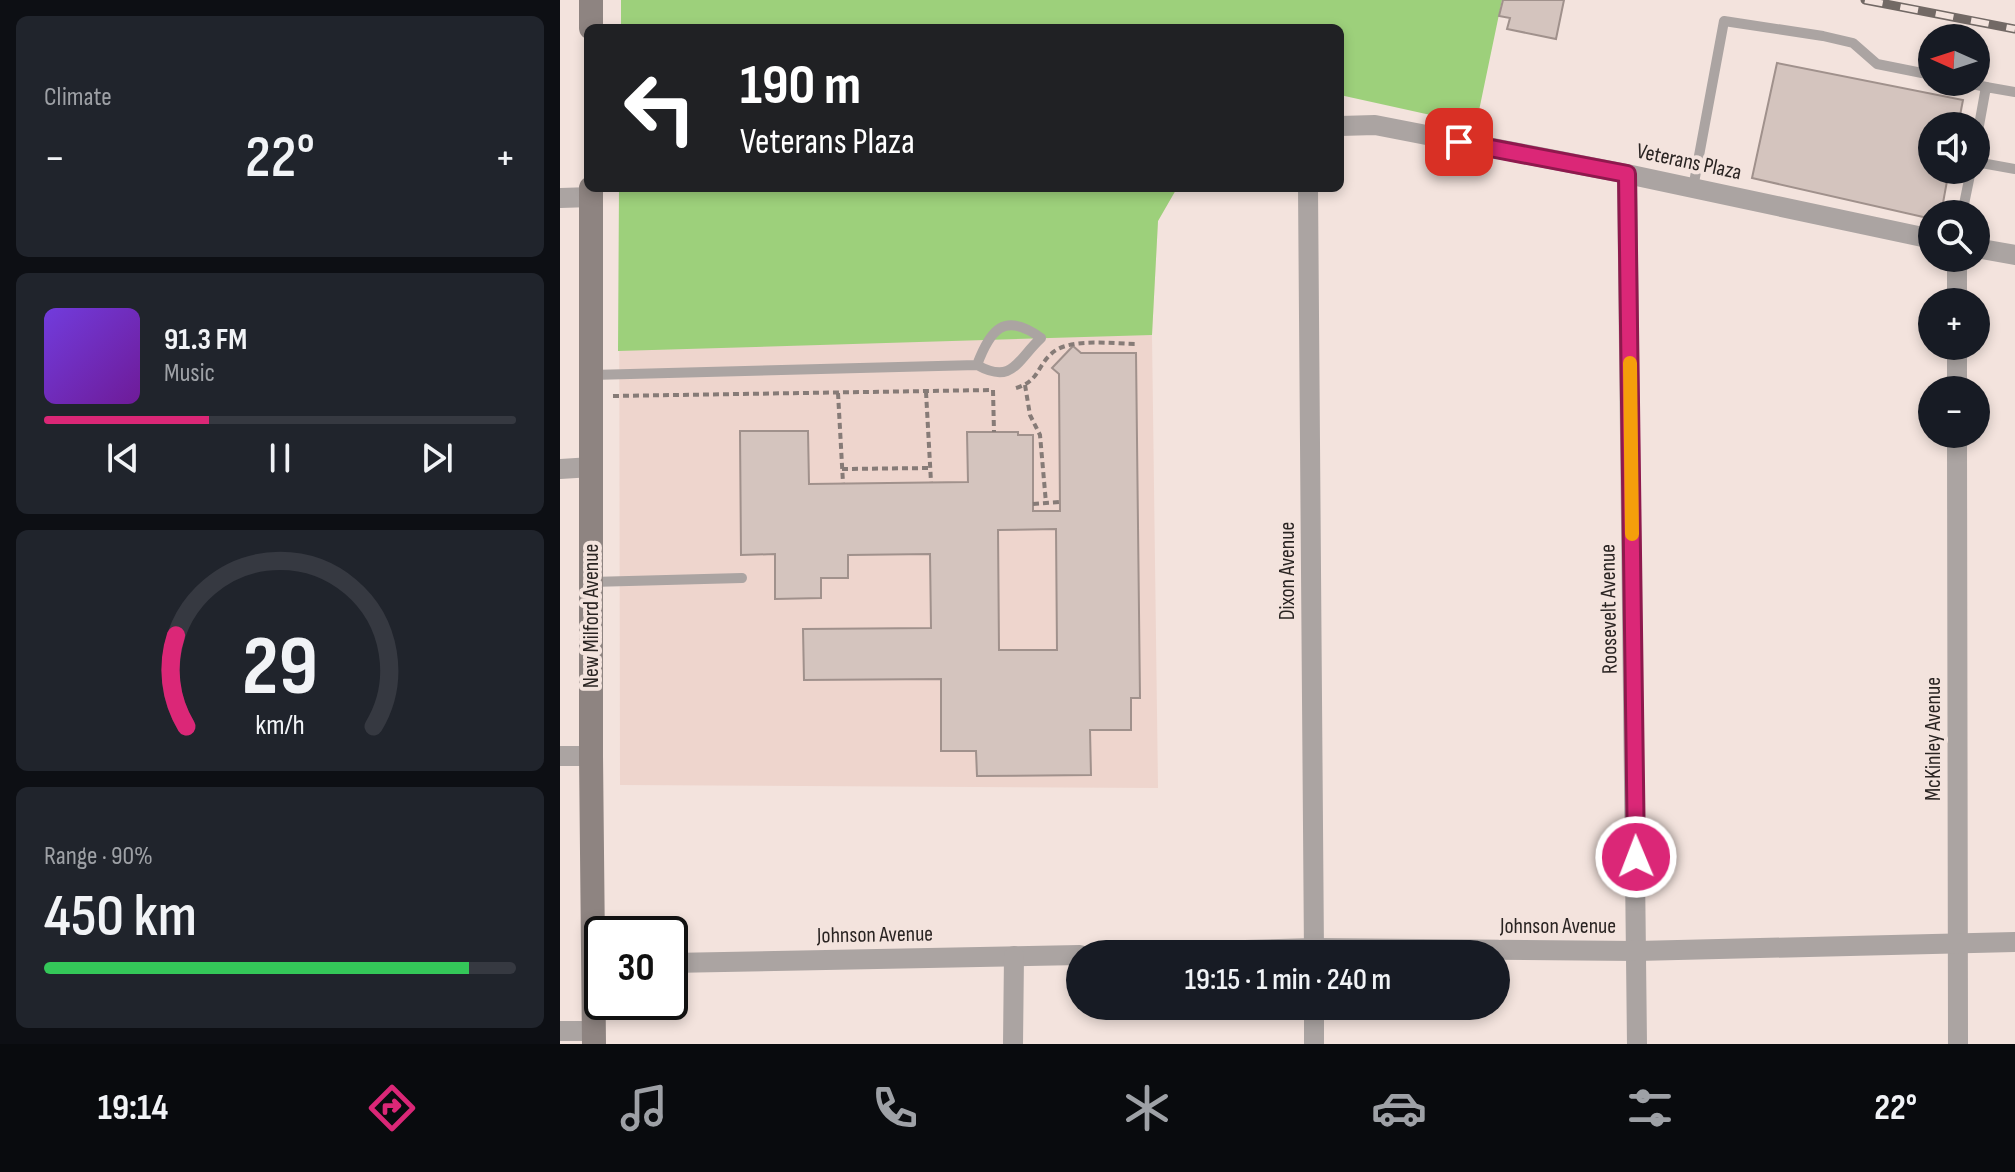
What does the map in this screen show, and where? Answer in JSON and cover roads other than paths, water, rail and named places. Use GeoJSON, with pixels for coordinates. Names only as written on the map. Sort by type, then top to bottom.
{"type":"FeatureCollection","features":[{"type":"Feature","properties":{"kind":"street"},"geometry":{"type":"LineString","coordinates":[[591,0],[591,24]]}},
{"type":"Feature","properties":{"kind":"street","name":"Veterans Plaza"},"geometry":{"type":"LineString","coordinates":[[1344,126],[1375,125],[1627,174],[1918,236]]}},
{"type":"Feature","properties":{"kind":"street","name":"Roosevelt Avenue"},"geometry":{"type":"LineString","coordinates":[[1627,174],[1637,1044]]}},
{"type":"Feature","properties":{"kind":"street"},"geometry":{"type":"LineString","coordinates":[[560,198],[592,192]]}},
{"type":"Feature","properties":{"kind":"street","name":"New Milford Avenue"},"geometry":{"type":"LineString","coordinates":[[592,192],[591,756],[597,916]]}},
{"type":"Feature","properties":{"kind":"street","name":"Dixon Avenue"},"geometry":{"type":"LineString","coordinates":[[1308,192],[1314,940]]}},
{"type":"Feature","properties":{"kind":"street"},"geometry":{"type":"LineString","coordinates":[[1990,251],[2015,255]]}},
{"type":"Feature","properties":{"kind":"street","name":"McKinley Avenue"},"geometry":{"type":"LineString","coordinates":[[1957,448],[1958,1044]]}},
{"type":"Feature","properties":{"kind":"street"},"geometry":{"type":"LineString","coordinates":[[560,469],[592,467]]}},
{"type":"Feature","properties":{"kind":"street"},"geometry":{"type":"LineString","coordinates":[[560,756],[591,756]]}},
{"type":"Feature","properties":{"kind":"street","name":"Johnson Avenue"},"geometry":{"type":"LineString","coordinates":[[1510,951],[2015,942]]}},
{"type":"Feature","properties":{"kind":"street","name":"Johnson Avenue"},"geometry":{"type":"LineString","coordinates":[[688,963],[1066,955]]}},
{"type":"Feature","properties":{"kind":"street"},"geometry":{"type":"LineString","coordinates":[[1013,1044],[1014,956]]}},
{"type":"Feature","properties":{"kind":"street"},"geometry":{"type":"LineString","coordinates":[[1314,1020],[1314,1044]]}},
{"type":"Feature","properties":{"kind":"street"},"geometry":{"type":"LineString","coordinates":[[560,1031],[594,1038]]}},
{"type":"Feature","properties":{"kind":"lane"},"geometry":{"type":"LineString","coordinates":[[1693,188],[1724,21],[1853,43],[1877,64],[1918,72]]}},
{"type":"Feature","properties":{"kind":"lane"},"geometry":{"type":"LineString","coordinates":[[1990,88],[2015,92]]}},
{"type":"Feature","properties":{"kind":"lane"},"geometry":{"type":"LineString","coordinates":[[1990,165],[2015,169]]}},
{"type":"Feature","properties":{"kind":"lane"},"geometry":{"type":"LineString","coordinates":[[592,375],[977,365],[1003,373],[1013,370],[1041,338],[1009,325],[995,330],[986,340],[977,365]]}},
{"type":"Feature","properties":{"kind":"lane"},"geometry":{"type":"LineString","coordinates":[[591,582],[742,578]]}},
{"type":"Feature","properties":{"kind":"railway"},"geometry":{"type":"LineString","coordinates":[[1865,0],[2015,29]]}}]}
